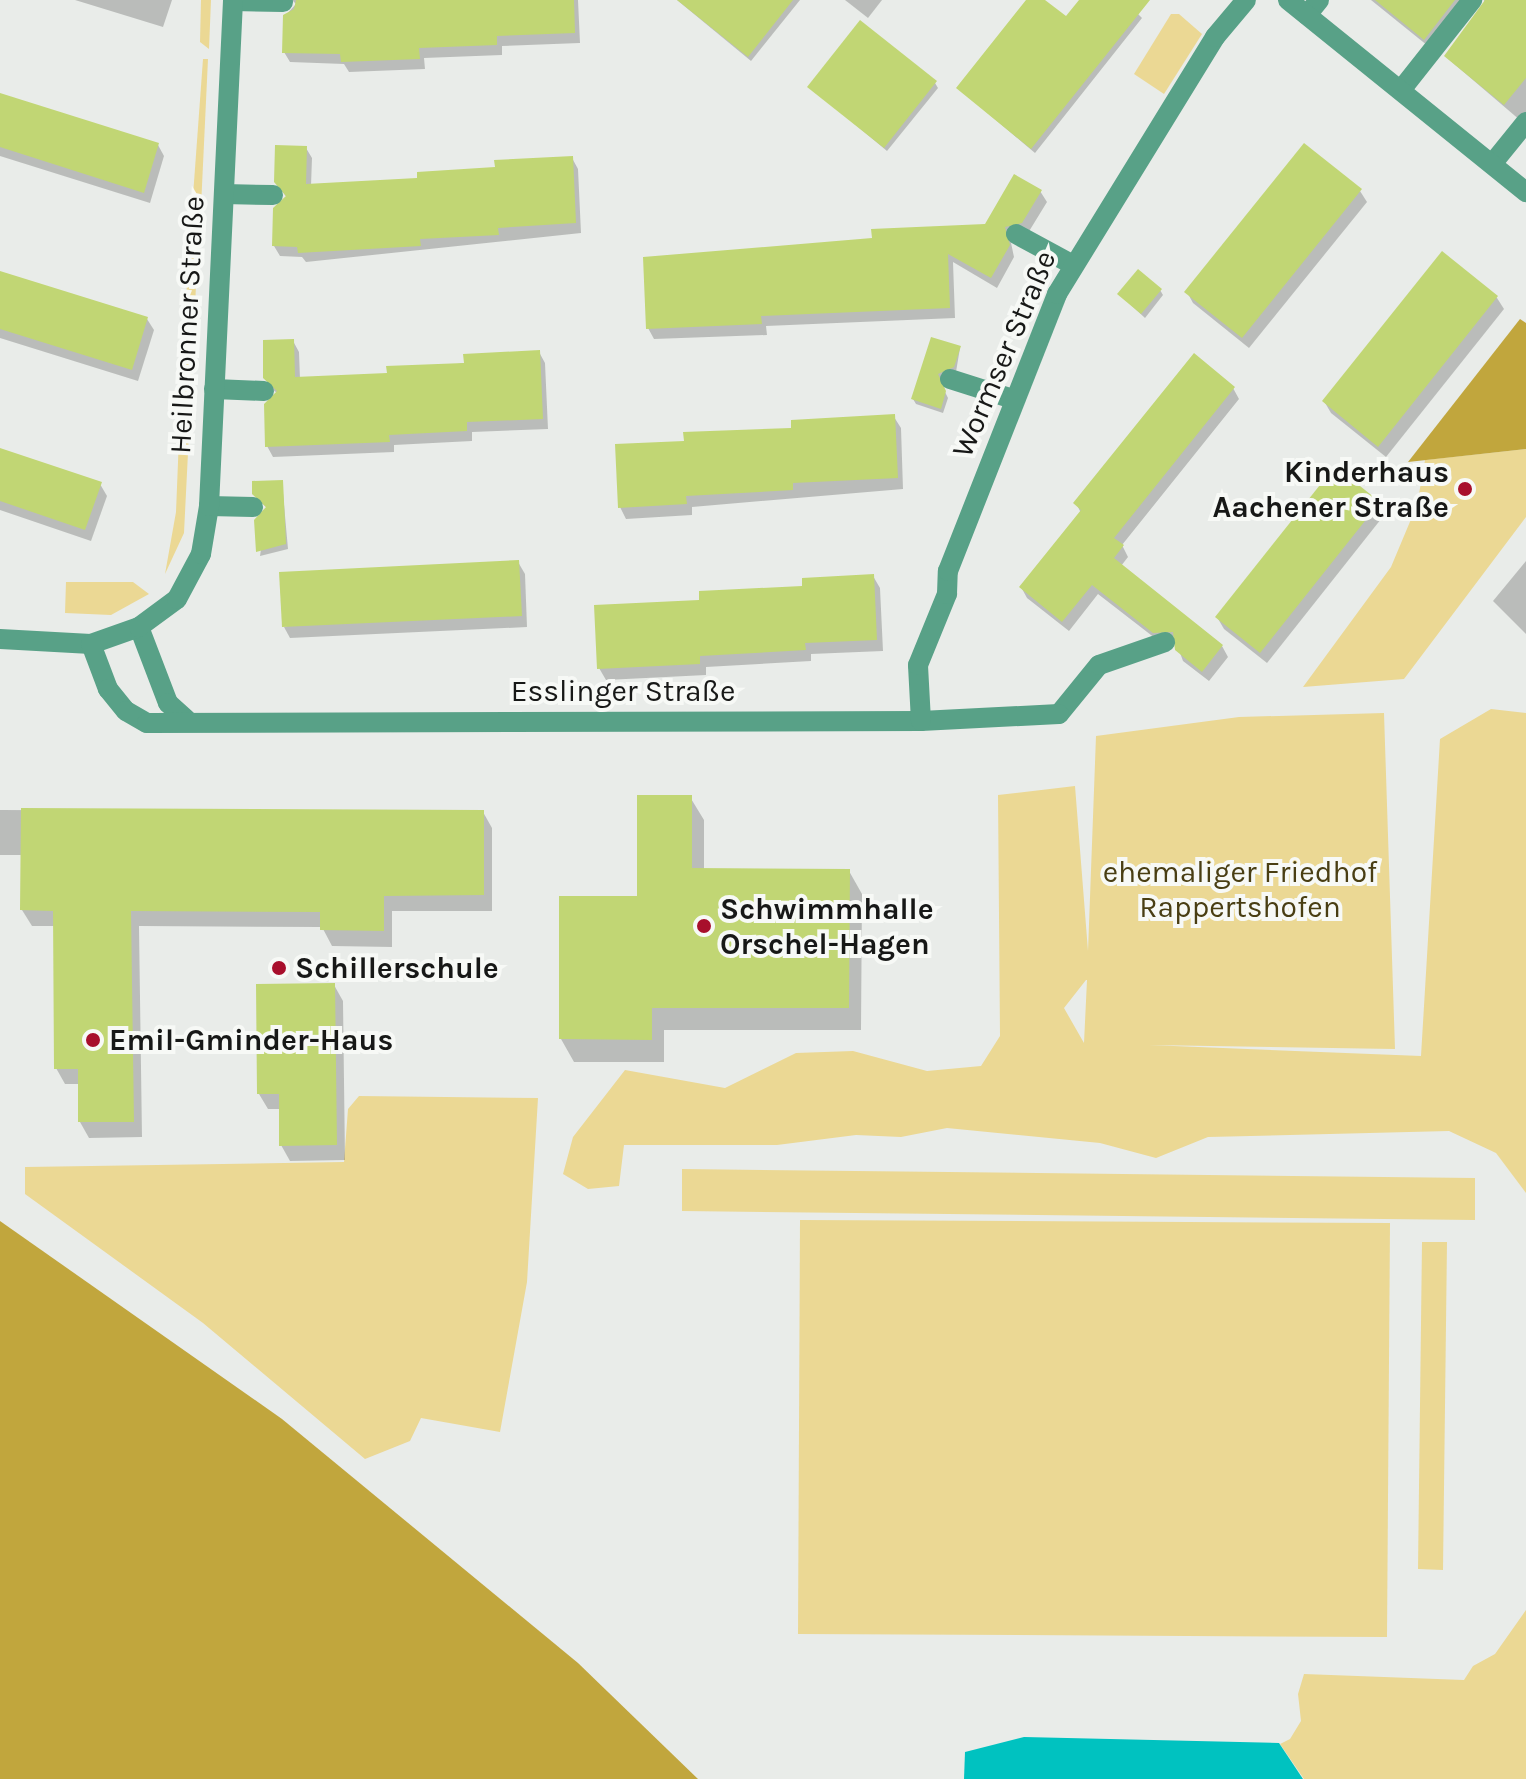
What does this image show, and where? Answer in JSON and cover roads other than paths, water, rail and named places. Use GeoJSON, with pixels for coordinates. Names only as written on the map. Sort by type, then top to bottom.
{"type":"FeatureCollection","features":[{"type":"Feature","properties":{"kind":"street"},"geometry":{"type":"LineString","coordinates":[[233,0],[283,2]]}},
{"type":"Feature","properties":{"kind":"street","name":"Heilbronner Straße"},"geometry":{"type":"LineString","coordinates":[[139,627],[177,599],[190,580],[209,506],[233,0]]}},
{"type":"Feature","properties":{"kind":"street","name":"Wormser Straße"},"geometry":{"type":"LineString","coordinates":[[921,721],[918,665],[1013,399],[1073,265],[1215,37],[1246,0]]}},
{"type":"Feature","properties":{"kind":"street"},"geometry":{"type":"LineString","coordinates":[[1288,0],[1313,8],[1401,90],[1526,192]]}},
{"type":"Feature","properties":{"kind":"street"},"geometry":{"type":"LineString","coordinates":[[1401,90],[1472,0]]}},
{"type":"Feature","properties":{"kind":"street"},"geometry":{"type":"LineString","coordinates":[[1492,164],[1526,122]]}},
{"type":"Feature","properties":{"kind":"street"},"geometry":{"type":"LineString","coordinates":[[224,194],[273,195]]}},
{"type":"Feature","properties":{"kind":"street"},"geometry":{"type":"LineString","coordinates":[[1016,234],[1073,265]]}},
{"type":"Feature","properties":{"kind":"street"},"geometry":{"type":"LineString","coordinates":[[950,379],[1013,399]]}},
{"type":"Feature","properties":{"kind":"street"},"geometry":{"type":"LineString","coordinates":[[214,389],[264,391]]}},
{"type":"Feature","properties":{"kind":"street"},"geometry":{"type":"LineString","coordinates":[[209,506],[253,507]]}},
{"type":"Feature","properties":{"kind":"street"},"geometry":{"type":"LineString","coordinates":[[0,639],[91,644],[139,627],[168,703],[187,720]]}},
{"type":"Feature","properties":{"kind":"street","name":"Esslinger Straße"},"geometry":{"type":"LineString","coordinates":[[91,644],[108,689],[126,711],[147,723],[187,720],[233,726],[921,721],[1059,714],[1099,665],[1165,642]]}},
{"type":"Feature","properties":{"kind":"water"},"geometry":{"type":"Polygon","coordinates":[[[1024,1737],[1279,1743],[1303,1779],[964,1779],[965,1752],[1024,1737]]]}},
{"type":"Feature","properties":{"kind":"place","name":"Kinderhaus Aachener Straße"},"geometry":{"type":"Point","coordinates":[1465,489]}},
{"type":"Feature","properties":{"kind":"place","name":"Schwimmhalle Orschel-Hagen"},"geometry":{"type":"Point","coordinates":[704,926]}},
{"type":"Feature","properties":{"kind":"place","name":"Schillerschule"},"geometry":{"type":"Point","coordinates":[279,968]}},
{"type":"Feature","properties":{"kind":"place","name":"Emil-Gminder-Haus"},"geometry":{"type":"Point","coordinates":[93,1040]}},
{"type":"Feature","properties":{"kind":"park label","name":"ehemaliger Friedhof Rappertshofen"},"geometry":{"type":"Point","coordinates":[1240,889]}}]}
